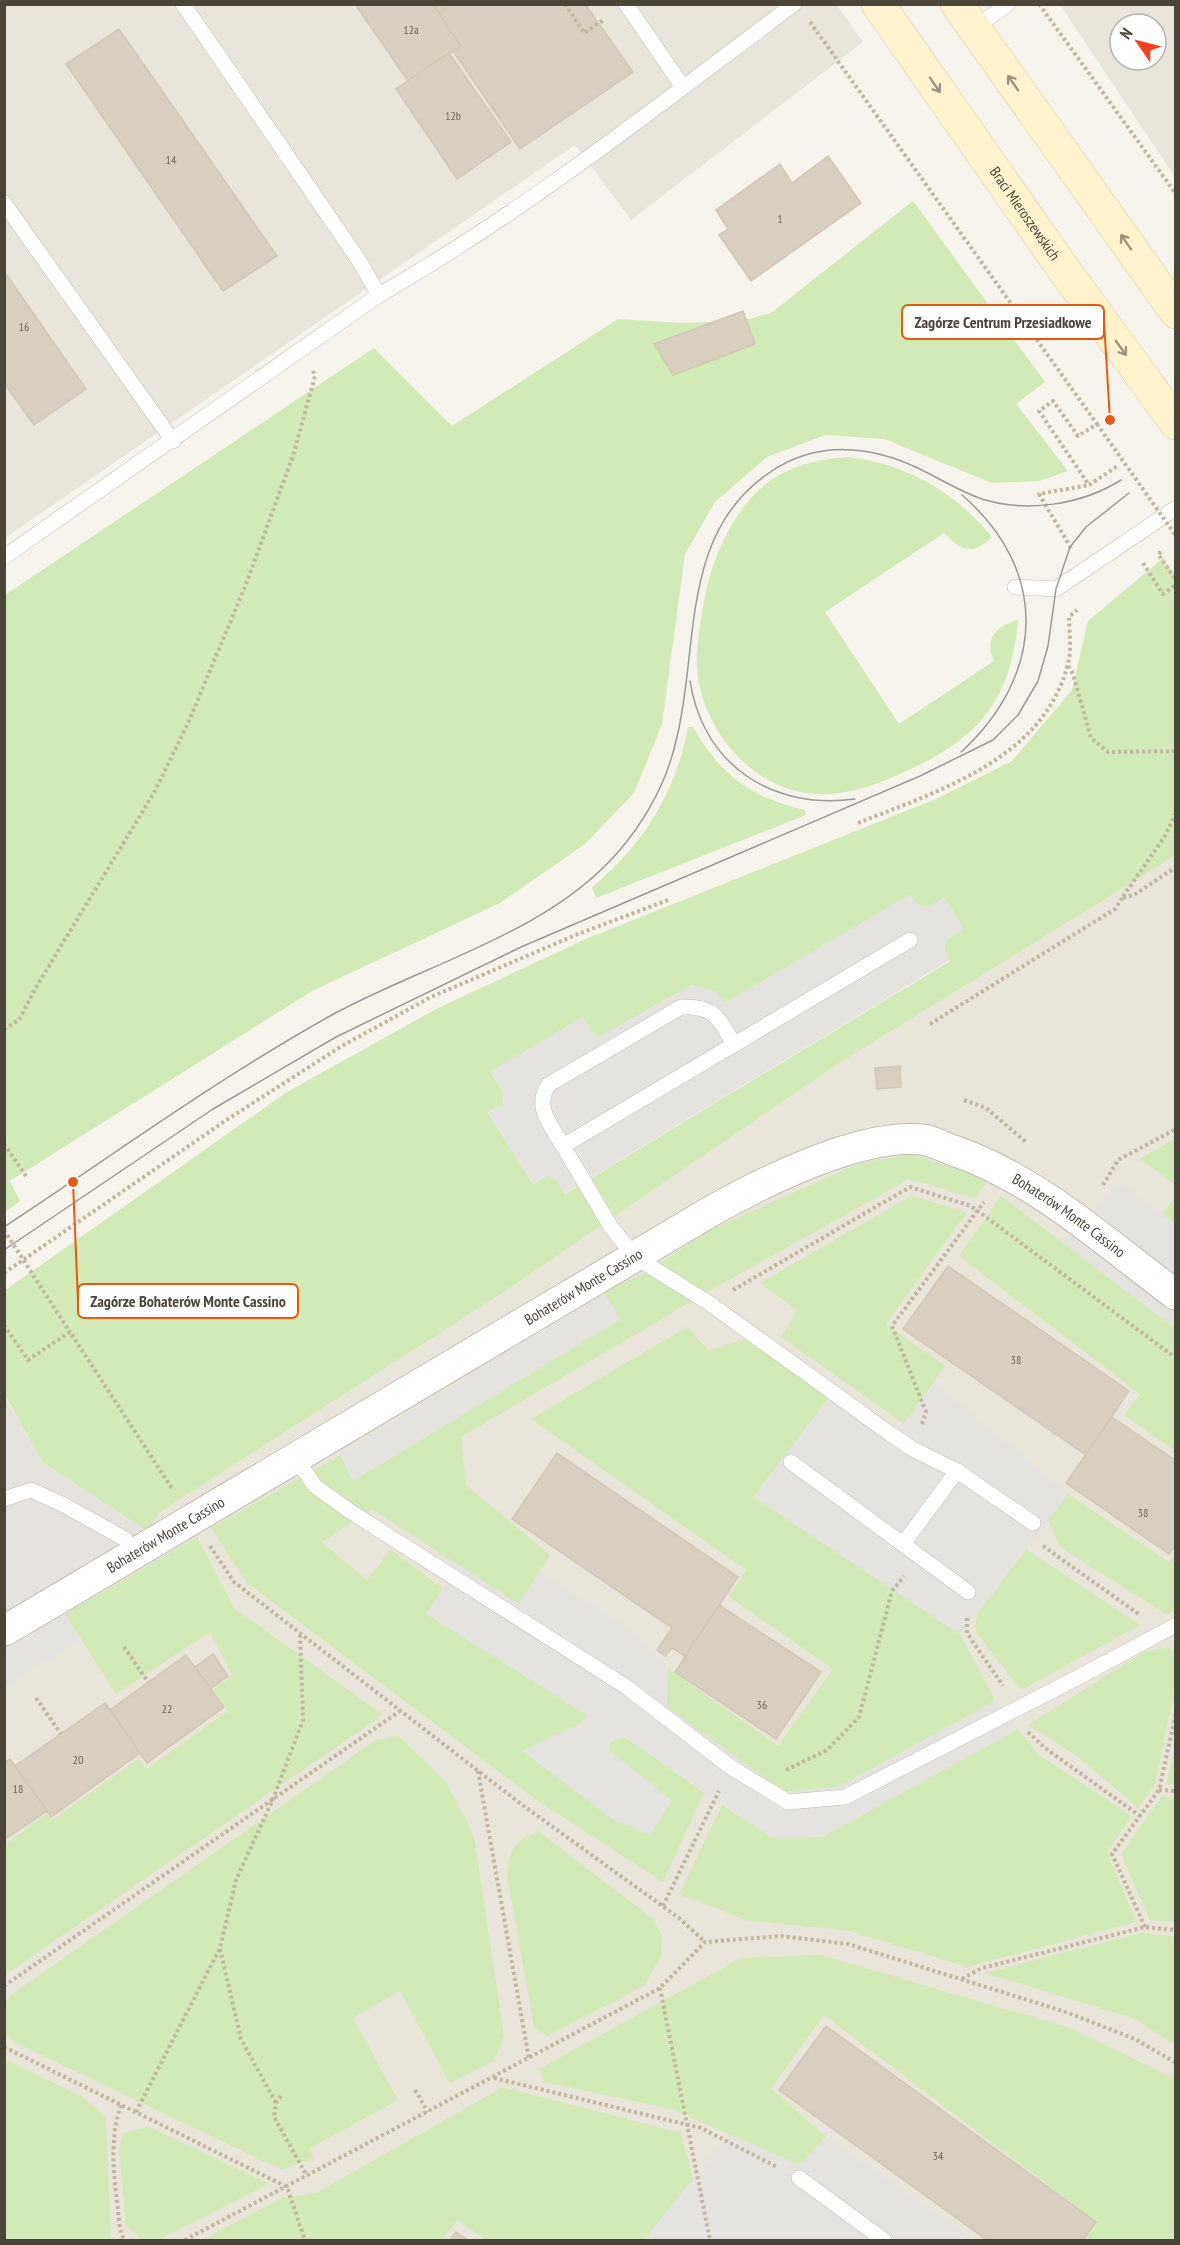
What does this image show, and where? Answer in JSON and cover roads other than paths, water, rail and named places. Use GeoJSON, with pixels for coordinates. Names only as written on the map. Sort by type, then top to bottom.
{"type":"FeatureCollection","features":[{"type":"Feature","properties":{"kind":"main road","name":"Braci Mieroszewskich"},"geometry":{"type":"LineString","coordinates":[[878,4],[1062,267],[1176,423]]}},
{"type":"Feature","properties":{"kind":"main road"},"geometry":{"type":"LineString","coordinates":[[966,16],[1176,312]]}},
{"type":"Feature","properties":{"kind":"street","name":"Bohaterów Monte Cassino"},"geometry":{"type":"LineString","coordinates":[[4,1631],[733,1199],[829,1156],[882,1142],[925,1140],[975,1158],[1007,1173],[1041,1195],[1176,1295]]}},
{"type":"Feature","properties":{"kind":"lane"},"geometry":{"type":"LineString","coordinates":[[183,4],[358,259],[379,295]]}},
{"type":"Feature","properties":{"kind":"lane"},"geometry":{"type":"LineString","coordinates":[[626,4],[683,87]]}},
{"type":"Feature","properties":{"kind":"lane"},"geometry":{"type":"LineString","coordinates":[[966,16],[1008,4]]}},
{"type":"Feature","properties":{"kind":"lane"},"geometry":{"type":"LineString","coordinates":[[4,557],[379,295],[429,266],[574,168],[683,87],[799,9]]}},
{"type":"Feature","properties":{"kind":"lane"},"geometry":{"type":"LineString","coordinates":[[4,203],[172,441]]}},
{"type":"Feature","properties":{"kind":"lane"},"geometry":{"type":"LineString","coordinates":[[1015,587],[1056,589],[1086,571],[1176,508]]}},
{"type":"Feature","properties":{"kind":"lane"},"geometry":{"type":"LineString","coordinates":[[563,1146],[910,940]]}},
{"type":"Feature","properties":{"kind":"lane"},"geometry":{"type":"LineString","coordinates":[[734,1044],[716,1016],[702,1006],[681,1007],[548,1086],[542,1096],[542,1110],[611,1227],[635,1257],[709,1303],[912,1448],[957,1471],[1033,1523]]}},
{"type":"Feature","properties":{"kind":"lane"},"geometry":{"type":"LineString","coordinates":[[296,1459],[315,1486],[351,1512],[625,1686],[732,1768],[788,1802],[845,1797],[1176,1625]]}},
{"type":"Feature","properties":{"kind":"lane"},"geometry":{"type":"LineString","coordinates":[[791,1462],[968,1592]]}},
{"type":"Feature","properties":{"kind":"lane"},"geometry":{"type":"LineString","coordinates":[[903,1544],[957,1471]]}},
{"type":"Feature","properties":{"kind":"lane"},"geometry":{"type":"LineString","coordinates":[[4,1499],[31,1490],[64,1504],[125,1539],[134,1554]]}},
{"type":"Feature","properties":{"kind":"lane"},"geometry":{"type":"LineString","coordinates":[[799,2178],[884,2241]]}},
{"type":"Feature","properties":{"kind":"tram line"},"geometry":{"type":"LineString","coordinates":[[4,1227],[288,1040],[366,997],[521,926],[590,880],[619,851],[639,825],[662,783],[677,737],[684,702],[698,593],[707,559],[720,527],[740,498],[769,473],[787,462],[806,455],[825,451],[863,451],[901,461],[982,499],[1035,506],[1071,501],[1105,489],[1121,480]]}},
{"type":"Feature","properties":{"kind":"tram line"},"geometry":{"type":"LineString","coordinates":[[4,1250],[213,1109],[336,1037],[521,947],[920,776],[993,740],[1018,715],[1038,681],[1048,646],[1056,589],[1070,547],[1086,527],[1129,493]]}},
{"type":"Feature","properties":{"kind":"tram line"},"geometry":{"type":"LineString","coordinates":[[961,752],[989,722],[1009,690],[1021,657],[1026,623],[1023,589],[1011,556],[991,525],[962,495]]}},
{"type":"Feature","properties":{"kind":"tram line"},"geometry":{"type":"LineString","coordinates":[[690,681],[698,711],[710,737],[726,759],[747,776],[770,789],[796,797],[825,801],[855,799]]}},
{"type":"Feature","properties":{"kind":"place","name":"Zagórze Centrum Przesiadkowe"},"geometry":{"type":"Point","coordinates":[1110,420]}},
{"type":"Feature","properties":{"kind":"place","name":"Zagórze Bohaterów Monte Cassino"},"geometry":{"type":"Point","coordinates":[73,1182]}}]}
